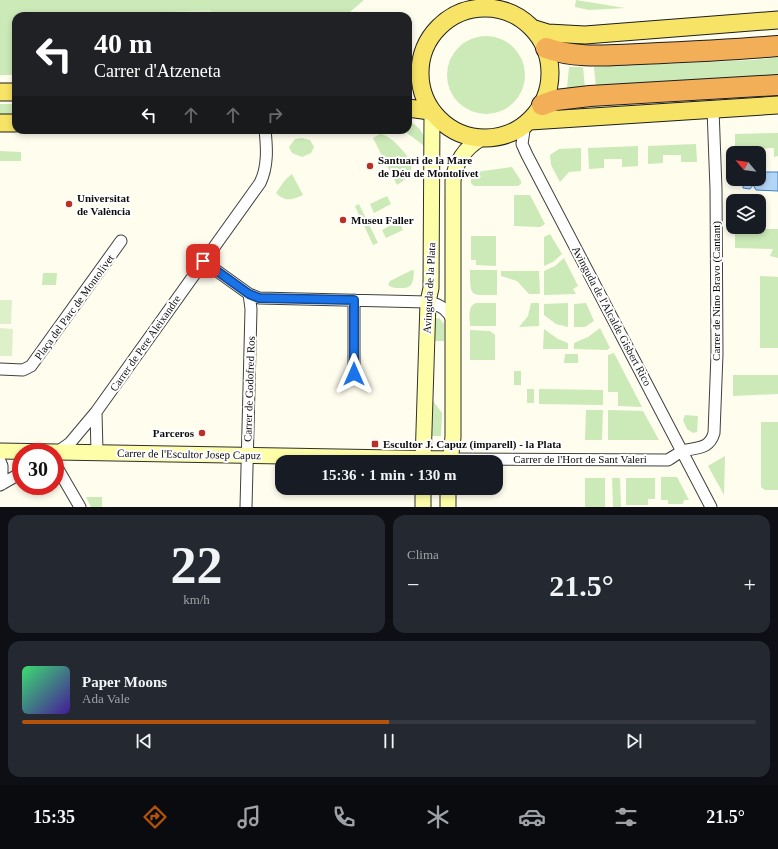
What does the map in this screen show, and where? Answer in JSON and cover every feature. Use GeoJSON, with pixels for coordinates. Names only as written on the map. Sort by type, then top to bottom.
{"type":"FeatureCollection","features":[{"type":"Feature","properties":{"kind":"highway"},"geometry":{"type":"LineString","coordinates":[[546,48],[563,54],[597,55],[710,51],[778,46]]}},
{"type":"Feature","properties":{"kind":"highway"},"geometry":{"type":"LineString","coordinates":[[542,105],[556,100],[590,96],[778,85]]}},
{"type":"Feature","properties":{"kind":"main road"},"geometry":{"type":"LineString","coordinates":[[473,8],[492,8],[510,12],[522,18],[535,30],[546,48],[551,74],[550,86],[542,105],[528,122],[511,133],[490,139],[480,139],[456,132],[447,127],[431,112],[421,83],[420,71],[425,48],[431,36],[440,26],[461,12],[473,8]]}},
{"type":"Feature","properties":{"kind":"main road"},"geometry":{"type":"LineString","coordinates":[[535,30],[565,35],[586,35],[778,20]]}},
{"type":"Feature","properties":{"kind":"main road"},"geometry":{"type":"LineString","coordinates":[[412,57],[425,48]]}},
{"type":"Feature","properties":{"kind":"main road"},"geometry":{"type":"LineString","coordinates":[[0,92],[12,92]]}},
{"type":"Feature","properties":{"kind":"main road"},"geometry":{"type":"LineString","coordinates":[[528,122],[778,105]]}},
{"type":"Feature","properties":{"kind":"main road"},"geometry":{"type":"LineString","coordinates":[[412,109],[431,112]]}},
{"type":"Feature","properties":{"kind":"main road","name":"Avinguda de la Plata"},"geometry":{"type":"LineString","coordinates":[[423,455],[428,302],[431,288],[431,112]]}},
{"type":"Feature","properties":{"kind":"main road"},"geometry":{"type":"LineString","coordinates":[[0,123],[12,123]]}},
{"type":"Feature","properties":{"kind":"main road","name":"Avinguda de la Plata"},"geometry":{"type":"LineString","coordinates":[[451,455],[453,437],[454,171],[469,147],[480,139]]}},
{"type":"Feature","properties":{"kind":"main road","name":"Carrer de l'Escultor Josep Capuz"},"geometry":{"type":"LineString","coordinates":[[0,450],[12,452]]}},
{"type":"Feature","properties":{"kind":"main road","name":"Carrer de l'Escultor Josep Capuz"},"geometry":{"type":"LineString","coordinates":[[64,457],[96,452],[275,457]]}},
{"type":"Feature","properties":{"kind":"main road"},"geometry":{"type":"LineString","coordinates":[[423,495],[423,507]]}},
{"type":"Feature","properties":{"kind":"main road"},"geometry":{"type":"LineString","coordinates":[[448,495],[448,507]]}},
{"type":"Feature","properties":{"kind":"street","name":"Carrer de Nino Bravo (Cantant)"},"geometry":{"type":"LineString","coordinates":[[683,452],[705,446],[710,442],[714,433],[716,354],[716,189],[713,109]]}},
{"type":"Feature","properties":{"kind":"street","name":"Avinguda de l'Alcalde Gisbert Rico"},"geometry":{"type":"LineString","coordinates":[[528,122],[522,144],[527,155],[711,507]]}},
{"type":"Feature","properties":{"kind":"street","name":"Carrer de Pere Aleixandre"},"geometry":{"type":"LineString","coordinates":[[64,452],[96,412],[260,183],[265,173],[265,134]]}},
{"type":"Feature","properties":{"kind":"street","name":"Plaça del Parc de Montolivet"},"geometry":{"type":"LineString","coordinates":[[0,369],[23,370],[31,366],[121,241]]}},
{"type":"Feature","properties":{"kind":"street"},"geometry":{"type":"LineString","coordinates":[[203,261],[249,294],[263,298],[428,302],[437,304],[444,308],[453,322]]}},
{"type":"Feature","properties":{"kind":"street","name":"Carrer de Godofred Ros"},"geometry":{"type":"LineString","coordinates":[[246,507],[251,309],[249,294]]}},
{"type":"Feature","properties":{"kind":"street"},"geometry":{"type":"LineString","coordinates":[[354,300],[354,374]]}},
{"type":"Feature","properties":{"kind":"street"},"geometry":{"type":"LineString","coordinates":[[96,412],[96,452]]}},
{"type":"Feature","properties":{"kind":"street","name":"Carrer de l'Hort de Sant Valeri"},"geometry":{"type":"LineString","coordinates":[[503,460],[668,460],[683,452]]}},
{"type":"Feature","properties":{"kind":"street"},"geometry":{"type":"LineString","coordinates":[[0,460],[2,466],[1,484]]}},
{"type":"Feature","properties":{"kind":"street"},"geometry":{"type":"LineString","coordinates":[[64,468],[80,507]]}},
{"type":"Feature","properties":{"kind":"street"},"geometry":{"type":"LineString","coordinates":[[1,484],[12,478]]}},
{"type":"Feature","properties":{"kind":"green space"},"geometry":{"type":"Polygon","coordinates":[[[0,0],[364,0],[350,12],[12,12],[12,75],[0,75],[0,0]]]}},
{"type":"Feature","properties":{"kind":"green space"},"geometry":{"type":"Polygon","coordinates":[[[576,0],[625,8],[589,10],[575,7],[576,0]]]}},
{"type":"Feature","properties":{"kind":"green space"},"geometry":{"type":"Polygon","coordinates":[[[211,10],[211,12],[164,12],[211,10]]]}},
{"type":"Feature","properties":{"kind":"green space"},"geometry":{"type":"Polygon","coordinates":[[[486,36],[501,39],[514,47],[522,60],[525,75],[522,90],[514,103],[501,111],[486,114],[471,111],[458,103],[450,90],[447,75],[450,60],[458,47],[471,39],[486,36]]]}},
{"type":"Feature","properties":{"kind":"green space"},"geometry":{"type":"Polygon","coordinates":[[[778,57],[778,77],[596,87],[594,67],[753,60],[778,57]]]}},
{"type":"Feature","properties":{"kind":"green space"},"geometry":{"type":"Polygon","coordinates":[[[569,67],[583,67],[585,88],[567,88],[569,67]]]}},
{"type":"Feature","properties":{"kind":"green space"},"geometry":{"type":"Polygon","coordinates":[[[0,104],[12,104],[12,117],[0,117],[0,104]]]}},
{"type":"Feature","properties":{"kind":"green space"},"geometry":{"type":"Polygon","coordinates":[[[412,123],[422,132],[427,148],[408,134],[412,134],[412,123]]]}},
{"type":"Feature","properties":{"kind":"green space"},"geometry":{"type":"Polygon","coordinates":[[[778,133],[778,156],[774,157],[774,148],[766,148],[766,146],[735,146],[735,134],[778,133]]]}},
{"type":"Feature","properties":{"kind":"green space"},"geometry":{"type":"Polygon","coordinates":[[[380,134],[389,137],[403,151],[412,164],[410,176],[397,185],[373,138],[380,134]]]}},
{"type":"Feature","properties":{"kind":"green space"},"geometry":{"type":"Polygon","coordinates":[[[302,138],[310,140],[314,147],[311,153],[302,157],[292,153],[289,147],[295,139],[302,138]]]}},
{"type":"Feature","properties":{"kind":"green space"},"geometry":{"type":"Polygon","coordinates":[[[696,144],[697,162],[681,162],[681,155],[663,155],[663,163],[648,164],[648,146],[696,144]]]}},
{"type":"Feature","properties":{"kind":"green space"},"geometry":{"type":"Polygon","coordinates":[[[638,146],[638,166],[622,167],[622,159],[604,159],[604,168],[589,169],[588,148],[638,146]]]}},
{"type":"Feature","properties":{"kind":"green space"},"geometry":{"type":"Polygon","coordinates":[[[581,148],[581,171],[569,172],[560,182],[551,165],[550,155],[559,149],[581,148]]]}},
{"type":"Feature","properties":{"kind":"green space"},"geometry":{"type":"Polygon","coordinates":[[[0,151],[21,152],[21,161],[0,161],[0,151]]]}},
{"type":"Feature","properties":{"kind":"green space"},"geometry":{"type":"Polygon","coordinates":[[[512,167],[521,181],[521,184],[518,186],[474,186],[471,183],[471,179],[476,172],[512,167]]]}},
{"type":"Feature","properties":{"kind":"green space"},"geometry":{"type":"Polygon","coordinates":[[[292,174],[303,195],[292,199],[282,198],[276,193],[285,180],[292,174]]]}},
{"type":"Feature","properties":{"kind":"green space"},"geometry":{"type":"Polygon","coordinates":[[[514,195],[530,195],[545,224],[540,227],[514,226],[514,195]]]}},
{"type":"Feature","properties":{"kind":"green space"},"geometry":{"type":"Polygon","coordinates":[[[387,196],[391,204],[374,213],[370,204],[387,196]]]}},
{"type":"Feature","properties":{"kind":"green space"},"geometry":{"type":"Polygon","coordinates":[[[359,204],[378,243],[373,245],[355,206],[359,204]]]}},
{"type":"Feature","properties":{"kind":"green space"},"geometry":{"type":"Polygon","coordinates":[[[399,221],[403,230],[386,238],[382,230],[399,221]]]}},
{"type":"Feature","properties":{"kind":"green space"},"geometry":{"type":"Polygon","coordinates":[[[766,229],[778,229],[778,258],[770,256],[773,249],[735,248],[735,234],[766,234],[766,229]]]}},
{"type":"Feature","properties":{"kind":"green space"},"geometry":{"type":"Polygon","coordinates":[[[550,234],[562,254],[553,262],[544,266],[544,237],[550,234]]]}},
{"type":"Feature","properties":{"kind":"green space"},"geometry":{"type":"Polygon","coordinates":[[[471,236],[496,236],[496,266],[476,265],[476,260],[471,260],[471,236]]]}},
{"type":"Feature","properties":{"kind":"green space"},"geometry":{"type":"Polygon","coordinates":[[[564,258],[578,286],[573,289],[576,294],[544,295],[544,271],[555,266],[564,258]]]}},
{"type":"Feature","properties":{"kind":"green space"},"geometry":{"type":"Polygon","coordinates":[[[412,270],[414,271],[412,284],[410,286],[397,288],[388,285],[390,281],[412,270]]]}},
{"type":"Feature","properties":{"kind":"green space"},"geometry":{"type":"Polygon","coordinates":[[[470,270],[497,270],[497,295],[481,295],[473,293],[470,286],[470,270]]]}},
{"type":"Feature","properties":{"kind":"green space"},"geometry":{"type":"Polygon","coordinates":[[[501,271],[539,271],[540,294],[529,294],[517,281],[501,276],[501,271]]]}},
{"type":"Feature","properties":{"kind":"green space"},"geometry":{"type":"Polygon","coordinates":[[[43,273],[57,273],[56,285],[42,285],[43,273]]]}},
{"type":"Feature","properties":{"kind":"green space"},"geometry":{"type":"Polygon","coordinates":[[[760,276],[778,277],[778,348],[760,348],[760,276]]]}},
{"type":"Feature","properties":{"kind":"green space"},"geometry":{"type":"Polygon","coordinates":[[[0,300],[12,300],[11,324],[0,324],[0,300]]]}},
{"type":"Feature","properties":{"kind":"green space"},"geometry":{"type":"Polygon","coordinates":[[[476,303],[496,303],[496,326],[470,326],[470,309],[476,303]]]}},
{"type":"Feature","properties":{"kind":"green space"},"geometry":{"type":"Polygon","coordinates":[[[531,303],[539,303],[539,326],[519,327],[528,316],[531,303]]]}},
{"type":"Feature","properties":{"kind":"green space"},"geometry":{"type":"Polygon","coordinates":[[[568,303],[568,327],[556,324],[544,315],[544,304],[568,303]]]}},
{"type":"Feature","properties":{"kind":"green space"},"geometry":{"type":"Polygon","coordinates":[[[586,303],[594,321],[585,327],[574,327],[574,304],[586,303]]]}},
{"type":"Feature","properties":{"kind":"green space"},"geometry":{"type":"Polygon","coordinates":[[[439,318],[444,324],[444,341],[431,341],[433,319],[439,318]]]}},
{"type":"Feature","properties":{"kind":"green space"},"geometry":{"type":"Polygon","coordinates":[[[0,328],[13,329],[12,356],[0,356],[0,328]]]}},
{"type":"Feature","properties":{"kind":"green space"},"geometry":{"type":"Polygon","coordinates":[[[600,328],[610,348],[607,350],[574,349],[574,343],[588,337],[600,328]]]}},
{"type":"Feature","properties":{"kind":"green space"},"geometry":{"type":"Polygon","coordinates":[[[544,329],[558,339],[568,343],[568,349],[543,349],[544,329]]]}},
{"type":"Feature","properties":{"kind":"green space"},"geometry":{"type":"Polygon","coordinates":[[[470,330],[490,331],[495,335],[495,360],[470,360],[470,330]]]}},
{"type":"Feature","properties":{"kind":"green space"},"geometry":{"type":"Polygon","coordinates":[[[614,353],[642,407],[618,406],[618,392],[608,392],[608,355],[614,353]]]}},
{"type":"Feature","properties":{"kind":"green space"},"geometry":{"type":"Polygon","coordinates":[[[565,354],[578,354],[578,363],[564,363],[565,354]]]}},
{"type":"Feature","properties":{"kind":"green space"},"geometry":{"type":"Polygon","coordinates":[[[514,371],[521,371],[521,385],[514,385],[514,371]]]}},
{"type":"Feature","properties":{"kind":"green space"},"geometry":{"type":"Polygon","coordinates":[[[733,375],[778,375],[778,394],[733,396],[733,375]]]}},
{"type":"Feature","properties":{"kind":"green space"},"geometry":{"type":"Polygon","coordinates":[[[527,389],[534,389],[534,403],[527,403],[527,389]]]}},
{"type":"Feature","properties":{"kind":"green space"},"geometry":{"type":"Polygon","coordinates":[[[539,389],[603,390],[603,405],[539,404],[539,389]]]}},
{"type":"Feature","properties":{"kind":"green space"},"geometry":{"type":"Polygon","coordinates":[[[430,397],[442,413],[441,436],[429,436],[430,397]]]}},
{"type":"Feature","properties":{"kind":"green space"},"geometry":{"type":"Polygon","coordinates":[[[586,410],[603,410],[602,440],[585,440],[586,410]]]}},
{"type":"Feature","properties":{"kind":"green space"},"geometry":{"type":"Polygon","coordinates":[[[608,410],[643,411],[659,440],[608,440],[608,410]]]}},
{"type":"Feature","properties":{"kind":"green space"},"geometry":{"type":"Polygon","coordinates":[[[685,415],[698,416],[697,432],[693,433],[687,429],[683,420],[685,415]]]}},
{"type":"Feature","properties":{"kind":"green space"},"geometry":{"type":"Polygon","coordinates":[[[761,422],[778,422],[778,490],[765,490],[761,487],[761,422]]]}},
{"type":"Feature","properties":{"kind":"green space"},"geometry":{"type":"Polygon","coordinates":[[[725,456],[724,495],[708,466],[725,456]]]}},
{"type":"Feature","properties":{"kind":"green space"},"geometry":{"type":"Polygon","coordinates":[[[661,477],[677,477],[689,500],[684,500],[683,504],[668,504],[668,500],[661,500],[661,477]]]}},
{"type":"Feature","properties":{"kind":"green space"},"geometry":{"type":"Polygon","coordinates":[[[585,478],[605,478],[605,507],[585,507],[585,478]]]}},
{"type":"Feature","properties":{"kind":"green space"},"geometry":{"type":"Polygon","coordinates":[[[612,478],[620,478],[621,507],[613,507],[612,478]]]}},
{"type":"Feature","properties":{"kind":"green space"},"geometry":{"type":"Polygon","coordinates":[[[626,478],[655,478],[655,499],[648,499],[648,505],[626,505],[626,478]]]}},
{"type":"Feature","properties":{"kind":"green space"},"geometry":{"type":"Polygon","coordinates":[[[86,497],[102,497],[102,507],[91,507],[86,497]]]}},
{"type":"Feature","properties":{"kind":"water"},"geometry":{"type":"Polygon","coordinates":[[[766,172],[778,172],[778,191],[756,190],[754,186],[766,186],[766,172]]]}},
{"type":"Feature","properties":{"kind":"water"},"geometry":{"type":"Polygon","coordinates":[[[743,186],[752,186],[750,189],[743,188],[743,186]]]}},
{"type":"Feature","properties":{"kind":"place","name":"Santuari de la Mare de Déu de Montolivet"},"geometry":{"type":"Point","coordinates":[370,166]}},
{"type":"Feature","properties":{"kind":"place","name":"Universitat de València"},"geometry":{"type":"Point","coordinates":[69,204]}},
{"type":"Feature","properties":{"kind":"place","name":"Museu Faller"},"geometry":{"type":"Point","coordinates":[343,220]}},
{"type":"Feature","properties":{"kind":"place","name":"Parceros"},"geometry":{"type":"Point","coordinates":[202,433]}},
{"type":"Feature","properties":{"kind":"place","name":"Escultor J. Capuz (imparell) - la Plata"},"geometry":{"type":"Point","coordinates":[375,444]}},
{"type":"Feature","properties":{"kind":"route"},"geometry":{"type":"LineString","coordinates":[[203,261],[249,294],[259,298],[354,300],[354,374]]}}]}
